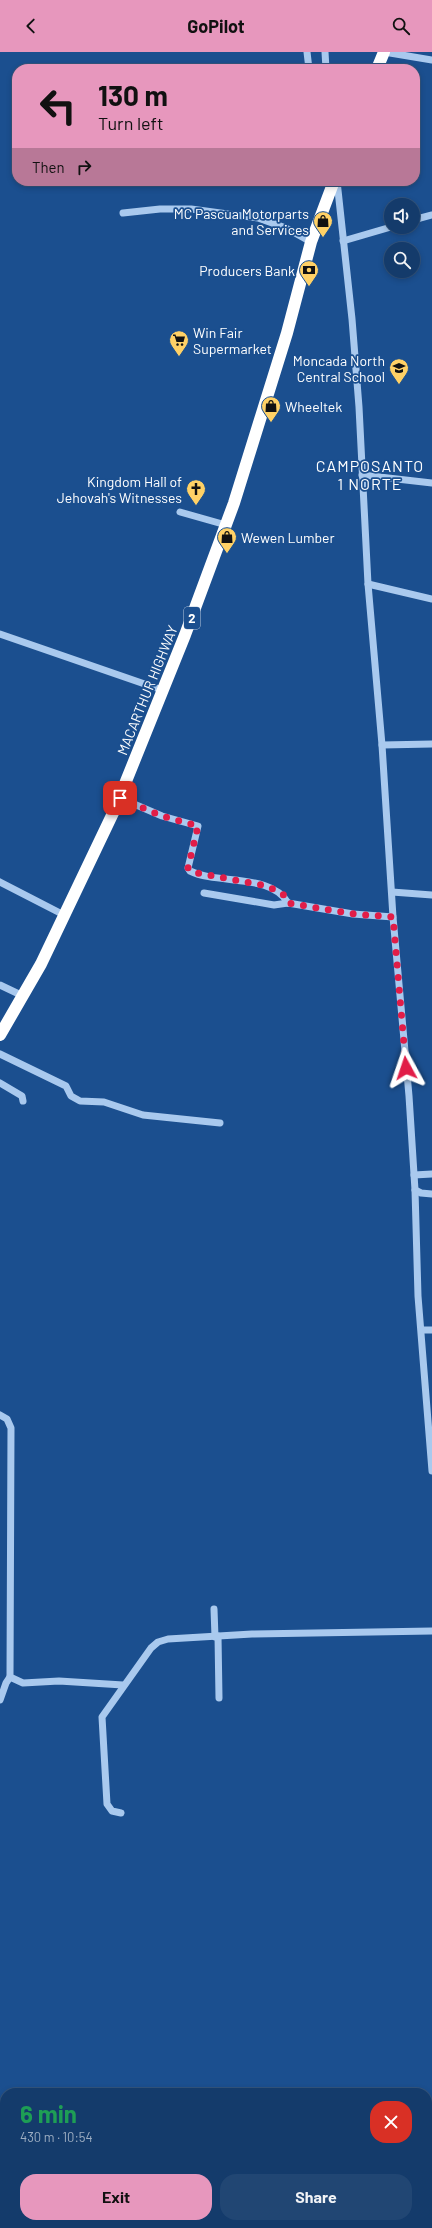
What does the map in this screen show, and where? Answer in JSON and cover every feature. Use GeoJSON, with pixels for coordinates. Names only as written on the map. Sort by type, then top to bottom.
{"type":"FeatureCollection","features":[{"type":"Feature","properties":{"kind":"highway"},"geometry":{"type":"LineString","coordinates":[[379,64],[384,52]]}},
{"type":"Feature","properties":{"kind":"highway","name":"MACARTHUR HIGHWAY"},"geometry":{"type":"LineString","coordinates":[[0,1036],[21,995],[40,964],[120,798],[226,525],[288,333],[311,242],[332,186]]}},
{"type":"Feature","properties":{"kind":"street"},"geometry":{"type":"LineString","coordinates":[[307,52],[308,64]]}},
{"type":"Feature","properties":{"kind":"street"},"geometry":{"type":"LineString","coordinates":[[325,52],[326,64]]}},
{"type":"Feature","properties":{"kind":"street"},"geometry":{"type":"LineString","coordinates":[[384,52],[432,60]]}},
{"type":"Feature","properties":{"kind":"street"},"geometry":{"type":"LineString","coordinates":[[338,186],[353,326],[368,584],[382,745],[393,917],[414,1175],[418,1296],[422,1330],[432,1471]]}},
{"type":"Feature","properties":{"kind":"street"},"geometry":{"type":"LineString","coordinates":[[123,213],[160,209],[191,209],[258,218],[286,228],[311,242]]}},
{"type":"Feature","properties":{"kind":"street"},"geometry":{"type":"LineString","coordinates":[[420,218],[432,215]]}},
{"type":"Feature","properties":{"kind":"street"},"geometry":{"type":"LineString","coordinates":[[343,241],[384,228]]}},
{"type":"Feature","properties":{"kind":"street"},"geometry":{"type":"LineString","coordinates":[[362,475],[432,483]]}},
{"type":"Feature","properties":{"kind":"street"},"geometry":{"type":"LineString","coordinates":[[180,512],[226,525]]}},
{"type":"Feature","properties":{"kind":"street"},"geometry":{"type":"LineString","coordinates":[[368,584],[432,599]]}},
{"type":"Feature","properties":{"kind":"street"},"geometry":{"type":"LineString","coordinates":[[0,634],[162,690]]}},
{"type":"Feature","properties":{"kind":"street"},"geometry":{"type":"LineString","coordinates":[[382,745],[432,744]]}},
{"type":"Feature","properties":{"kind":"street"},"geometry":{"type":"LineString","coordinates":[[120,798],[162,816],[198,826],[188,868],[190,871],[267,886],[283,894],[288,903]]}},
{"type":"Feature","properties":{"kind":"street"},"geometry":{"type":"LineString","coordinates":[[0,882],[64,915]]}},
{"type":"Feature","properties":{"kind":"street"},"geometry":{"type":"LineString","coordinates":[[392,892],[432,895]]}},
{"type":"Feature","properties":{"kind":"street"},"geometry":{"type":"LineString","coordinates":[[204,893],[274,905],[288,903],[354,914],[393,917]]}},
{"type":"Feature","properties":{"kind":"street"},"geometry":{"type":"LineString","coordinates":[[0,984],[21,995]]}},
{"type":"Feature","properties":{"kind":"street"},"geometry":{"type":"LineString","coordinates":[[0,1054],[66,1086],[71,1096],[75,1099],[104,1102],[144,1115],[220,1123]]}},
{"type":"Feature","properties":{"kind":"street"},"geometry":{"type":"LineString","coordinates":[[0,1083],[22,1096],[22,1101]]}},
{"type":"Feature","properties":{"kind":"street"},"geometry":{"type":"LineString","coordinates":[[414,1175],[432,1174]]}},
{"type":"Feature","properties":{"kind":"street"},"geometry":{"type":"LineString","coordinates":[[415,1190],[421,1193],[432,1194]]}},
{"type":"Feature","properties":{"kind":"street"},"geometry":{"type":"LineString","coordinates":[[422,1330],[432,1330]]}},
{"type":"Feature","properties":{"kind":"street"},"geometry":{"type":"LineString","coordinates":[[0,1415],[7,1419],[11,1428],[10,1678],[6,1683],[0,1700]]}},
{"type":"Feature","properties":{"kind":"street"},"geometry":{"type":"LineString","coordinates":[[214,1608],[217,1637],[219,1698]]}},
{"type":"Feature","properties":{"kind":"street"},"geometry":{"type":"LineString","coordinates":[[121,1813],[109,1809],[107,1804],[101,1721],[123,1686],[151,1648],[158,1642],[168,1639],[252,1634],[432,1631]]}},
{"type":"Feature","properties":{"kind":"street"},"geometry":{"type":"LineString","coordinates":[[10,1678],[23,1683],[58,1681],[123,1686]]}},
{"type":"Feature","properties":{"kind":"place","name":"MC Pascua Motorparts and Services"},"geometry":{"type":"Point","coordinates":[323,238]}},
{"type":"Feature","properties":{"kind":"place","name":"Producers Bank"},"geometry":{"type":"Point","coordinates":[309,287]}},
{"type":"Feature","properties":{"kind":"place","name":"Win Fair Supermarket"},"geometry":{"type":"Point","coordinates":[179,357]}},
{"type":"Feature","properties":{"kind":"place","name":"Moncada North Central School"},"geometry":{"type":"Point","coordinates":[399,385]}},
{"type":"Feature","properties":{"kind":"place","name":"Wheeltek"},"geometry":{"type":"Point","coordinates":[271,423]}},
{"type":"Feature","properties":{"kind":"place","name":"Kingdom Hall of Jehovah's Witnesses"},"geometry":{"type":"Point","coordinates":[196,506]}},
{"type":"Feature","properties":{"kind":"place","name":"Wewen Lumber"},"geometry":{"type":"Point","coordinates":[227,554]}},
{"type":"Feature","properties":{"kind":"district","name":"CAMPOSANTO 1 NORTE"},"geometry":{"type":"Point","coordinates":[370,474]}},
{"type":"Feature","properties":{"kind":"route"},"geometry":{"type":"LineString","coordinates":[[120,798],[162,816],[198,826],[199,830],[188,868],[192,872],[267,886],[278,890],[283,894],[288,903],[354,914],[393,917],[406,1068]]}}]}
